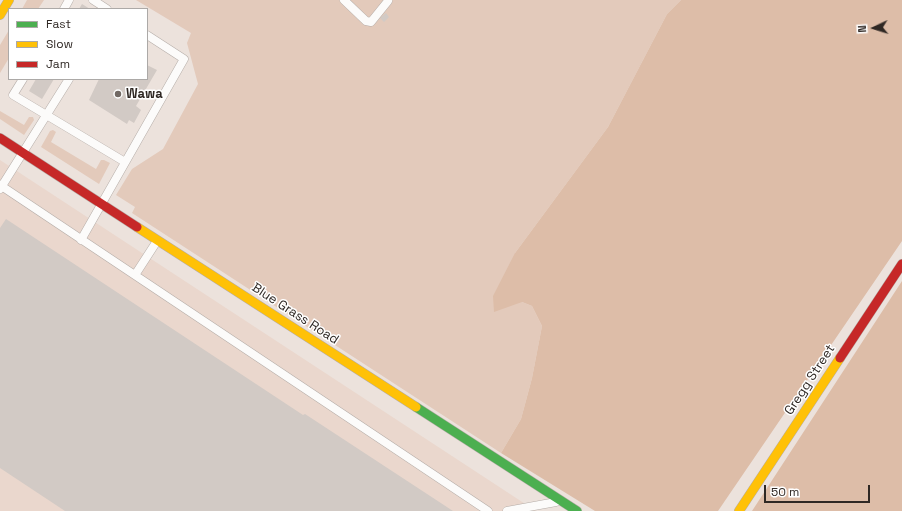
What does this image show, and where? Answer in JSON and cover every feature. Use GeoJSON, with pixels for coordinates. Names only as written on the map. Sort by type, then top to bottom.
{"type":"FeatureCollection","features":[{"type":"Feature","properties":{"kind":"street"},"geometry":{"type":"LineString","coordinates":[[0,15],[9,0]]}},
{"type":"Feature","properties":{"kind":"street","name":"Blue Grass Road"},"geometry":{"type":"LineString","coordinates":[[0,138],[577,511]]}},
{"type":"Feature","properties":{"kind":"street","name":"Gregg Street"},"geometry":{"type":"LineString","coordinates":[[739,511],[902,264]]}},
{"type":"Feature","properties":{"kind":"lane"},"geometry":{"type":"LineString","coordinates":[[93,0],[105,8]]}},
{"type":"Feature","properties":{"kind":"lane"},"geometry":{"type":"LineString","coordinates":[[344,0],[366,21],[371,22],[388,1]]}},
{"type":"Feature","properties":{"kind":"lane"},"geometry":{"type":"LineString","coordinates":[[81,240],[184,59],[148,36]]}},
{"type":"Feature","properties":{"kind":"lane"},"geometry":{"type":"LineString","coordinates":[[22,80],[13,95],[125,162]]}},
{"type":"Feature","properties":{"kind":"lane"},"geometry":{"type":"LineString","coordinates":[[68,80],[1,187],[488,511]]}},
{"type":"Feature","properties":{"kind":"lane"},"geometry":{"type":"LineString","coordinates":[[135,275],[158,241]]}},
{"type":"Feature","properties":{"kind":"lane"},"geometry":{"type":"LineString","coordinates":[[507,511],[561,501]]}},
{"type":"Feature","properties":{"kind":"shaded area"},"geometry":{"type":"Polygon","coordinates":[[[27,0],[44,0],[39,8],[23,8],[27,0]]]}},
{"type":"Feature","properties":{"kind":"shaded area"},"geometry":{"type":"Polygon","coordinates":[[[136,0],[681,0],[667,14],[608,127],[515,253],[522,302],[532,306],[542,326],[532,378],[521,419],[501,453],[132,213],[135,207],[116,195],[132,169],[163,149],[198,84],[187,43],[191,33],[136,0]]]}},
{"type":"Feature","properties":{"kind":"shaded area"},"geometry":{"type":"Polygon","coordinates":[[[681,0],[902,0],[902,241],[718,511],[595,511],[501,453],[521,419],[532,378],[542,326],[532,306],[522,302],[494,312],[493,296],[515,253],[608,127],[667,14],[681,0]]]}},
{"type":"Feature","properties":{"kind":"shaded area"},"geometry":{"type":"Polygon","coordinates":[[[8,32],[8,60],[0,73],[0,45],[8,32]]]}},
{"type":"Feature","properties":{"kind":"shaded area"},"geometry":{"type":"Polygon","coordinates":[[[0,111],[24,125],[29,117],[33,117],[34,120],[24,135],[0,119],[0,111]]]}},
{"type":"Feature","properties":{"kind":"shaded area"},"geometry":{"type":"Polygon","coordinates":[[[53,130],[56,132],[51,142],[96,169],[101,160],[110,163],[99,184],[41,147],[50,131],[53,130]]]}},
{"type":"Feature","properties":{"kind":"shaded area"},"geometry":{"type":"Polygon","coordinates":[[[0,160],[536,511],[0,511],[0,160]]]}},
{"type":"Feature","properties":{"kind":"shaded area"},"geometry":{"type":"Polygon","coordinates":[[[902,281],[902,511],[752,511],[902,281]]]}},
{"type":"Feature","properties":{"kind":"building"},"geometry":{"type":"Polygon","coordinates":[[[82,4],[88,8],[80,8],[82,4]]]}},
{"type":"Feature","properties":{"kind":"building"},"geometry":{"type":"Polygon","coordinates":[[[386,13],[389,17],[384,22],[380,18],[386,13]]]}},
{"type":"Feature","properties":{"kind":"building","name":"Wawa"},"geometry":{"type":"Polygon","coordinates":[[[148,66],[157,70],[136,106],[141,110],[134,123],[129,120],[127,124],[89,100],[99,80],[148,80],[148,66]]]}},
{"type":"Feature","properties":{"kind":"building"},"geometry":{"type":"Polygon","coordinates":[[[35,80],[53,80],[42,99],[29,91],[35,80]]]}},
{"type":"Feature","properties":{"kind":"building"},"geometry":{"type":"Polygon","coordinates":[[[6,219],[303,415],[305,414],[453,511],[65,511],[0,468],[0,228],[6,219]]]}},
{"type":"Feature","properties":{"kind":"traffic: fast"},"geometry":{"type":"LineString","coordinates":[[416,407],[577,511]]}},
{"type":"Feature","properties":{"kind":"traffic: slow"},"geometry":{"type":"LineString","coordinates":[[0,15],[9,0]]}},
{"type":"Feature","properties":{"kind":"traffic: slow"},"geometry":{"type":"LineString","coordinates":[[137,227],[416,407]]}},
{"type":"Feature","properties":{"kind":"traffic: slow"},"geometry":{"type":"LineString","coordinates":[[739,511],[840,358]]}},
{"type":"Feature","properties":{"kind":"traffic: jam"},"geometry":{"type":"LineString","coordinates":[[0,138],[137,227]]}},
{"type":"Feature","properties":{"kind":"traffic: jam"},"geometry":{"type":"LineString","coordinates":[[840,358],[902,264]]}},
{"type":"Feature","properties":{"kind":"place","name":"Wawa"},"geometry":{"type":"Point","coordinates":[118,94]}}]}
